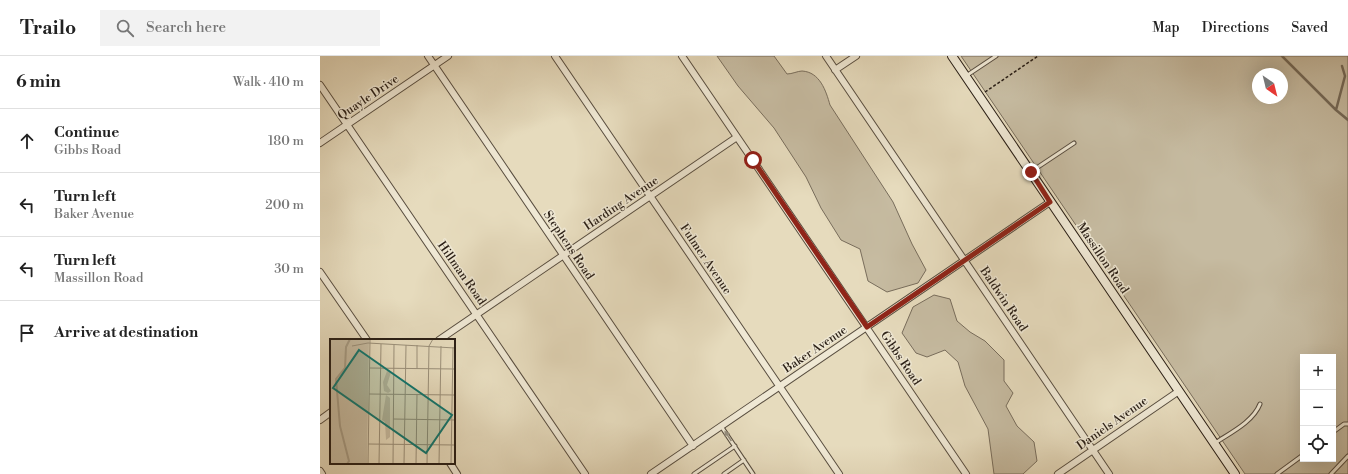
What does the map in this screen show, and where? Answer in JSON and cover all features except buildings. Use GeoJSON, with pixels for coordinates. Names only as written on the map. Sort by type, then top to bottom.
{"type":"FeatureCollection","features":[{"type":"Feature","properties":{"kind":"street","name":"Stephens Road"},"geometry":{"type":"LineString","coordinates":[[428,56],[693,446]]}},
{"type":"Feature","properties":{"kind":"street","name":"Quayle Drive"},"geometry":{"type":"LineString","coordinates":[[320,143],[448,56]]}},
{"type":"Feature","properties":{"kind":"street","name":"Fulmer Avenue"},"geometry":{"type":"LineString","coordinates":[[555,56],[839,474]]}},
{"type":"Feature","properties":{"kind":"street","name":"Gibbs Road"},"geometry":{"type":"LineString","coordinates":[[682,56],[966,474]]}},
{"type":"Feature","properties":{"kind":"street","name":"Baldwin Road"},"geometry":{"type":"LineString","coordinates":[[826,56],[1110,474]]}},
{"type":"Feature","properties":{"kind":"street"},"geometry":{"type":"LineString","coordinates":[[836,70],[856,56]]}},
{"type":"Feature","properties":{"kind":"street","name":"Massillon Road"},"geometry":{"type":"LineString","coordinates":[[952,56],[1235,474]]}},
{"type":"Feature","properties":{"kind":"street","name":"Hillman Road"},"geometry":{"type":"LineString","coordinates":[[320,85],[477,314],[584,474]]}},
{"type":"Feature","properties":{"kind":"street","name":"Harding Avenue"},"geometry":{"type":"LineString","coordinates":[[440,339],[737,137]]}},
{"type":"Feature","properties":{"kind":"street","name":"Baker Avenue"},"geometry":{"type":"LineString","coordinates":[[651,474],[1050,202]]}},
{"type":"Feature","properties":{"kind":"street"},"geometry":{"type":"LineString","coordinates":[[320,272],[366,339]]}},
{"type":"Feature","properties":{"kind":"street","name":"Daniels Avenue"},"geometry":{"type":"LineString","coordinates":[[1058,474],[1179,391]]}},
{"type":"Feature","properties":{"kind":"street"},"geometry":{"type":"LineString","coordinates":[[320,420],[330,413]]}},
{"type":"Feature","properties":{"kind":"street"},"geometry":{"type":"LineString","coordinates":[[451,464],[457,474]]}},
{"type":"Feature","properties":{"kind":"lane"},"geometry":{"type":"LineString","coordinates":[[966,76],[996,56]]}},
{"type":"Feature","properties":{"kind":"lane"},"geometry":{"type":"LineString","coordinates":[[1031,172],[1074,143]]}},
{"type":"Feature","properties":{"kind":"lane"},"geometry":{"type":"LineString","coordinates":[[1214,443],[1250,418],[1256,412],[1260,404]]}},
{"type":"Feature","properties":{"kind":"lane"},"geometry":{"type":"LineString","coordinates":[[1336,430],[1344,424],[1348,424]]}},
{"type":"Feature","properties":{"kind":"lane"},"geometry":{"type":"LineString","coordinates":[[721,426],[753,474]]}},
{"type":"Feature","properties":{"kind":"lane"},"geometry":{"type":"LineString","coordinates":[[694,474],[735,446]]}},
{"type":"Feature","properties":{"kind":"lane"},"geometry":{"type":"LineString","coordinates":[[1331,474],[1348,456]]}},
{"type":"Feature","properties":{"kind":"lane"},"geometry":{"type":"LineString","coordinates":[[1277,474],[1300,457]]}},
{"type":"Feature","properties":{"kind":"lane"},"geometry":{"type":"LineString","coordinates":[[724,474],[744,460]]}},
{"type":"Feature","properties":{"kind":"path"},"geometry":{"type":"LineString","coordinates":[[979,96],[1038,56]]}},
{"type":"Feature","properties":{"kind":"shaded area"},"geometry":{"type":"Polygon","coordinates":[[[717,56],[774,56],[787,74],[802,71],[808,72],[818,79],[824,88],[830,105],[893,202],[912,244],[926,270],[918,283],[887,292],[868,281],[860,249],[841,240],[821,208],[806,177],[774,128],[738,86],[717,56]]]}},
{"type":"Feature","properties":{"kind":"shaded area"},"geometry":{"type":"Polygon","coordinates":[[[961,56],[1348,56],[1348,474],[1245,474],[961,56]]]}},
{"type":"Feature","properties":{"kind":"shaded area"},"geometry":{"type":"Polygon","coordinates":[[[934,295],[950,299],[957,321],[970,332],[985,341],[1004,360],[1004,381],[1013,393],[1006,406],[1017,426],[1034,442],[1037,461],[1023,474],[994,474],[988,429],[965,386],[958,362],[945,350],[927,357],[916,353],[902,333],[913,307],[934,295]]]}},
{"type":"Feature","properties":{"kind":"waterway"},"geometry":{"type":"LineString","coordinates":[[1282,56],[1348,120]]}},
{"type":"Feature","properties":{"kind":"waterway"},"geometry":{"type":"LineString","coordinates":[[1336,110],[1345,76],[1342,66]]}},
{"type":"Feature","properties":{"kind":"route"},"geometry":{"type":"LineString","coordinates":[[753,160],[867,327],[1050,202],[1031,172]]}}]}
